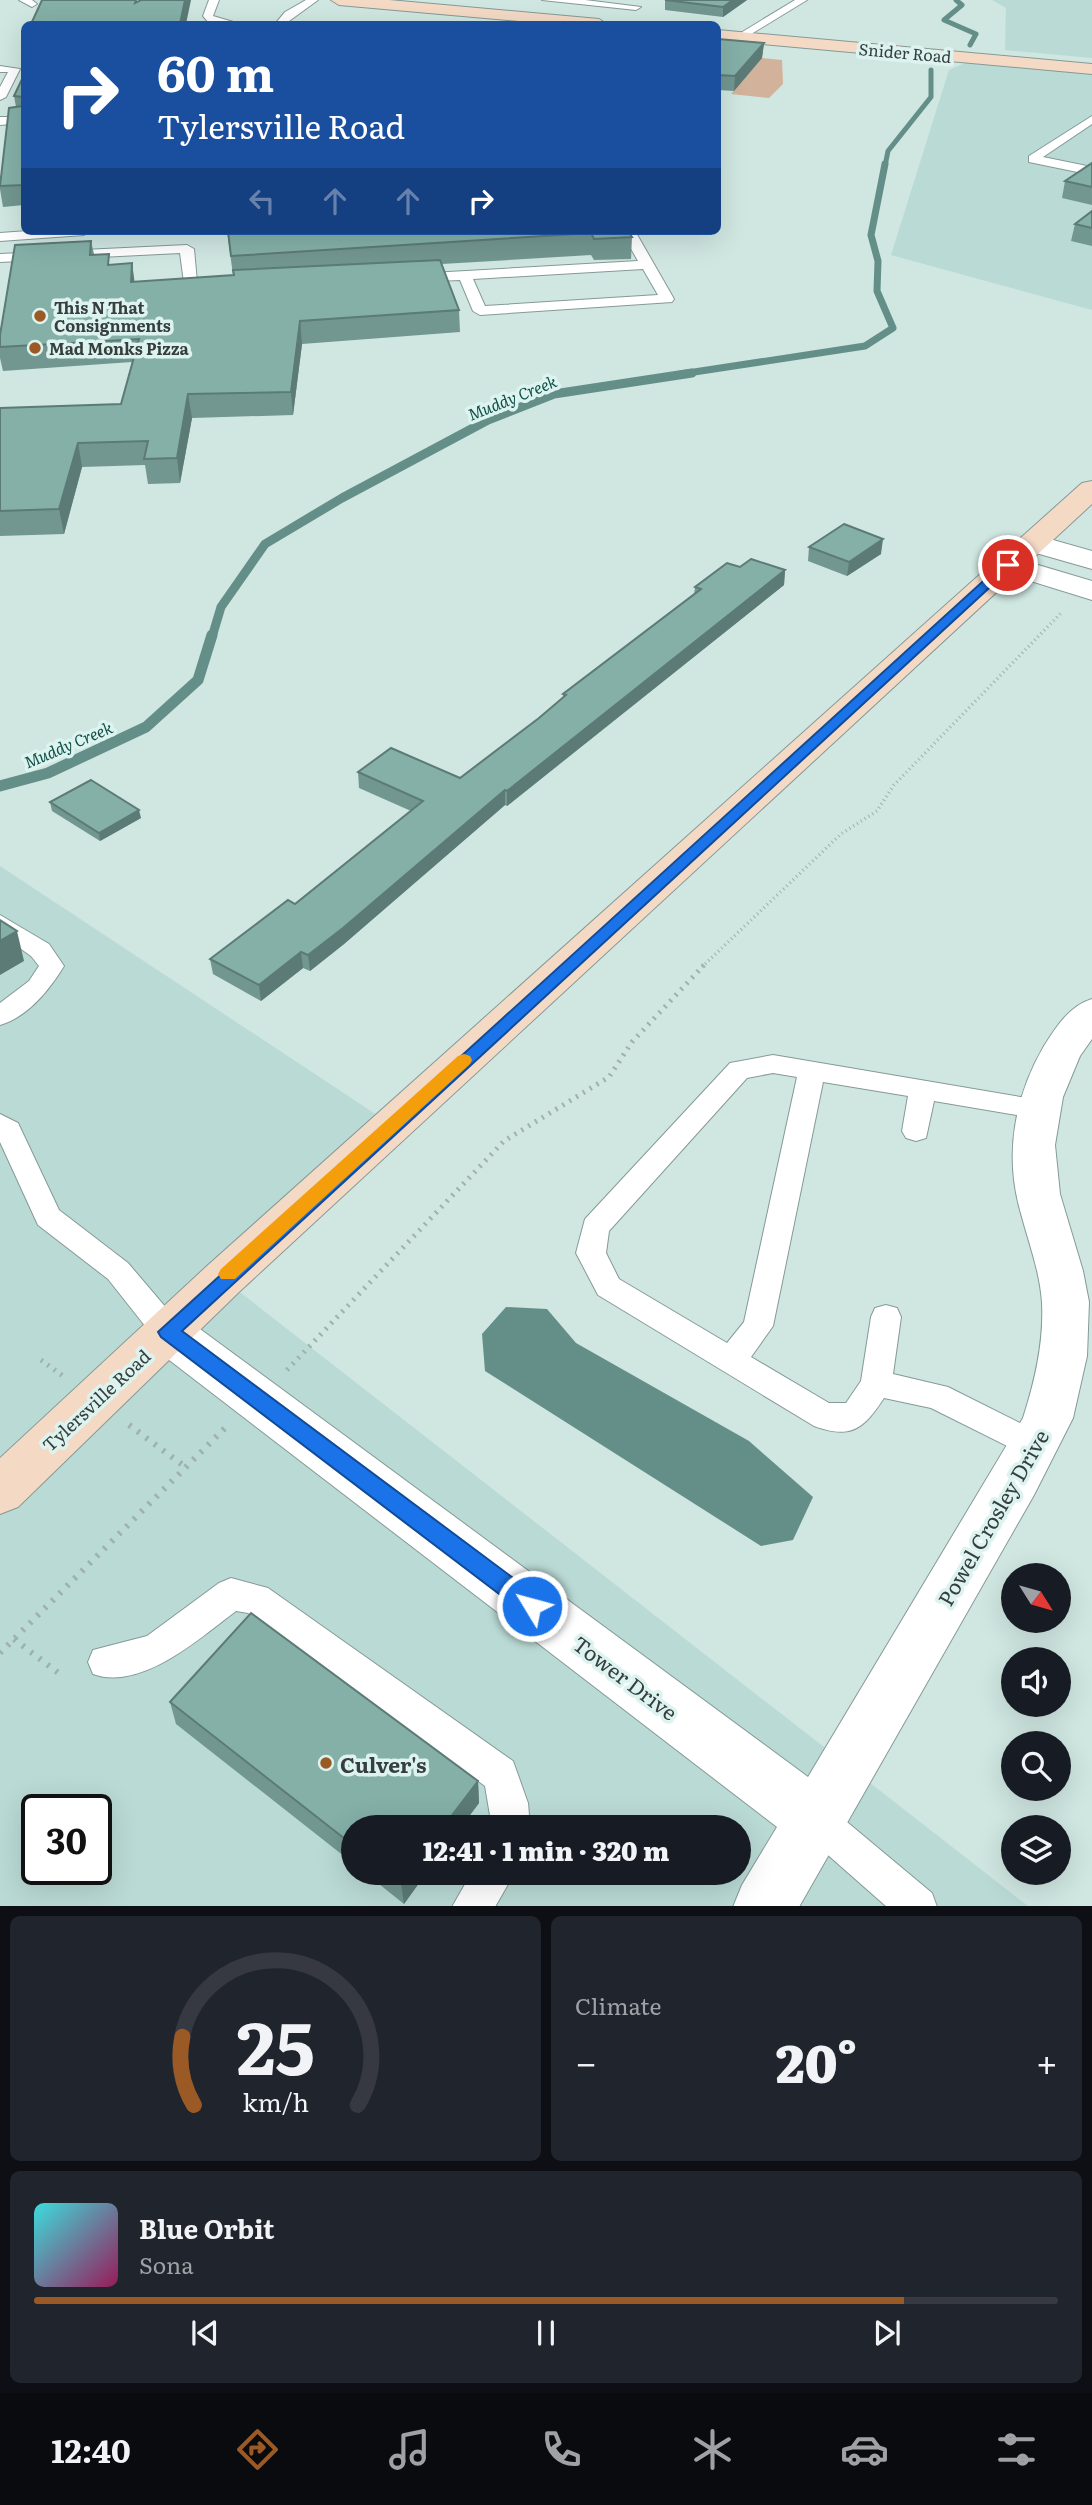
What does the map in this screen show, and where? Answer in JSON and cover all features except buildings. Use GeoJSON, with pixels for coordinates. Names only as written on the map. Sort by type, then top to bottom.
{"type":"FeatureCollection","features":[{"type":"Feature","properties":{"kind":"main road"},"geometry":{"type":"LineString","coordinates":[[340,0],[569,21]]}},
{"type":"Feature","properties":{"kind":"main road","name":"Snider Road"},"geometry":{"type":"LineString","coordinates":[[721,35],[1092,69]]}},
{"type":"Feature","properties":{"kind":"main road","name":"Tylersville Road"},"geometry":{"type":"LineString","coordinates":[[0,1491],[168,1332],[1092,489]]}},
{"type":"Feature","properties":{"kind":"street"},"geometry":{"type":"LineString","coordinates":[[1020,554],[1092,561]]}},
{"type":"Feature","properties":{"kind":"street"},"geometry":{"type":"LineString","coordinates":[[1020,554],[1092,591]]}},
{"type":"Feature","properties":{"kind":"street","name":"Powel Crosley Drive"},"geometry":{"type":"LineString","coordinates":[[816,1820],[1048,1420],[1061,1367],[1066,1316],[1059,1263],[1038,1192],[1034,1140],[1040,1108],[1058,1056],[1092,1013]]}},
{"type":"Feature","properties":{"kind":"street","name":"Tower Drive"},"geometry":{"type":"LineString","coordinates":[[168,1332],[816,1820]]}},
{"type":"Feature","properties":{"kind":"street"},"geometry":{"type":"LineString","coordinates":[[764,1906],[816,1820]]}},
{"type":"Feature","properties":{"kind":"lane"},"geometry":{"type":"LineString","coordinates":[[213,21],[208,16],[214,0]]}},
{"type":"Feature","properties":{"kind":"lane"},"geometry":{"type":"LineString","coordinates":[[283,21],[289,14],[313,0]]}},
{"type":"Feature","properties":{"kind":"lane"},"geometry":{"type":"LineString","coordinates":[[547,0],[636,2]]}},
{"type":"Feature","properties":{"kind":"lane"},"geometry":{"type":"LineString","coordinates":[[739,37],[802,0]]}},
{"type":"Feature","properties":{"kind":"lane"},"geometry":{"type":"LineString","coordinates":[[607,21],[636,2]]}},
{"type":"Feature","properties":{"kind":"lane"},"geometry":{"type":"LineString","coordinates":[[0,69],[20,69]]}},
{"type":"Feature","properties":{"kind":"lane"},"geometry":{"type":"LineString","coordinates":[[0,97],[20,69]]}},
{"type":"Feature","properties":{"kind":"lane"},"geometry":{"type":"LineString","coordinates":[[1092,119],[1033,159],[1092,171]]}},
{"type":"Feature","properties":{"kind":"lane"},"geometry":{"type":"LineString","coordinates":[[0,121],[21,120]]}},
{"type":"Feature","properties":{"kind":"lane"},"geometry":{"type":"LineString","coordinates":[[0,237],[28,235]]}},
{"type":"Feature","properties":{"kind":"lane"},"geometry":{"type":"LineString","coordinates":[[466,276],[480,311],[667,299],[630,235]]}},
{"type":"Feature","properties":{"kind":"lane"},"geometry":{"type":"LineString","coordinates":[[0,258],[187,249],[190,287],[231,285]]}},
{"type":"Feature","properties":{"kind":"lane"},"geometry":{"type":"LineString","coordinates":[[396,279],[648,265]]}},
{"type":"Feature","properties":{"kind":"lane"},"geometry":{"type":"LineString","coordinates":[[0,923],[40,950],[52,966],[38,987],[0,1016]]}},
{"type":"Feature","properties":{"kind":"lane"},"geometry":{"type":"LineString","coordinates":[[886,1317],[876,1384],[855,1416],[825,1417],[608,1287],[591,1253],[595,1227],[738,1070],[773,1064],[1040,1108]]}},
{"type":"Feature","properties":{"kind":"lane"},"geometry":{"type":"LineString","coordinates":[[731,1360],[758,1326],[812,1070]]}},
{"type":"Feature","properties":{"kind":"lane"},"geometry":{"type":"LineString","coordinates":[[916,1131],[922,1089]]}},
{"type":"Feature","properties":{"kind":"lane"},"geometry":{"type":"LineString","coordinates":[[0,1124],[8,1130],[48,1217],[118,1271],[168,1332]]}},
{"type":"Feature","properties":{"kind":"lane"},"geometry":{"type":"LineString","coordinates":[[876,1384],[937,1396],[1034,1445]]}},
{"type":"Feature","properties":{"kind":"lane"},"geometry":{"type":"LineString","coordinates":[[106,1662],[155,1651],[230,1594],[256,1599],[500,1774],[510,1815]]}},
{"type":"Feature","properties":{"kind":"lane"},"geometry":{"type":"LineString","coordinates":[[816,1820],[918,1906]]}},
{"type":"Feature","properties":{"kind":"lane"},"geometry":{"type":"LineString","coordinates":[[471,1906],[486,1885]]}},
{"type":"Feature","properties":{"kind":"path"},"geometry":{"type":"LineString","coordinates":[[311,1348],[504,1141],[609,1077],[632,1042],[680,988],[841,834],[877,811],[894,785],[1064,611]]}},
{"type":"Feature","properties":{"kind":"path"},"geometry":{"type":"LineString","coordinates":[[0,1653],[184,1466]]}},
{"type":"Feature","properties":{"kind":"path"},"geometry":{"type":"LineString","coordinates":[[14,1639],[61,1675]]}},
{"type":"Feature","properties":{"kind":"shaded area"},"geometry":{"type":"Polygon","coordinates":[[[992,0],[1092,0],[1092,58],[1005,50],[1006,8],[992,0]]]}},
{"type":"Feature","properties":{"kind":"shaded area"},"geometry":{"type":"Polygon","coordinates":[[[762,58],[782,60],[783,84],[769,98],[731,94],[762,58]]]}},
{"type":"Feature","properties":{"kind":"shaded area"},"geometry":{"type":"Polygon","coordinates":[[[976,58],[1092,69],[1092,310],[891,255],[949,70],[976,58]]]}},
{"type":"Feature","properties":{"kind":"shaded area"},"geometry":{"type":"Polygon","coordinates":[[[0,866],[392,1125],[223,1279],[1028,1906],[0,1906],[0,866]]]}},
{"type":"Feature","properties":{"kind":"shaded area"},"geometry":{"type":"Polygon","coordinates":[[[506,1307],[547,1309],[576,1343],[749,1441],[813,1497],[793,1540],[761,1546],[485,1371],[482,1334],[506,1307]]]}},
{"type":"Feature","properties":{"kind":"waterway","name":"Muddy Creek"},"geometry":{"type":"LineString","coordinates":[[956,0],[962,5],[944,20],[976,34],[970,45]]}},
{"type":"Feature","properties":{"kind":"waterway","name":"Muddy Creek"},"geometry":{"type":"LineString","coordinates":[[885,166],[888,151],[931,97],[931,70]]}},
{"type":"Feature","properties":{"kind":"waterway","name":"Muddy Creek"},"geometry":{"type":"LineString","coordinates":[[681,374],[865,346],[893,328],[877,291],[878,261],[871,235],[885,164]]}},
{"type":"Feature","properties":{"kind":"waterway","name":"Muddy Creek"},"geometry":{"type":"LineString","coordinates":[[212,637],[221,607],[265,544],[342,498],[488,420],[554,394],[692,373]]}},
{"type":"Feature","properties":{"kind":"waterway","name":"Muddy Creek"},"geometry":{"type":"LineString","coordinates":[[0,786],[48,773],[146,727],[198,680],[212,635]]}},
{"type":"Feature","properties":{"kind":"slow traffic"},"geometry":{"type":"LineString","coordinates":[[228,1274],[464,1060]]}},
{"type":"Feature","properties":{"kind":"place","name":"This N That Consignments"},"geometry":{"type":"Point","coordinates":[40,316]}},
{"type":"Feature","properties":{"kind":"place","name":"Mad Monks Pizza"},"geometry":{"type":"Point","coordinates":[35,348]}},
{"type":"Feature","properties":{"kind":"place","name":"Culver's"},"geometry":{"type":"Point","coordinates":[326,1763]}},
{"type":"Feature","properties":{"kind":"route"},"geometry":{"type":"LineString","coordinates":[[532,1606],[168,1332],[1008,565]]}}]}
